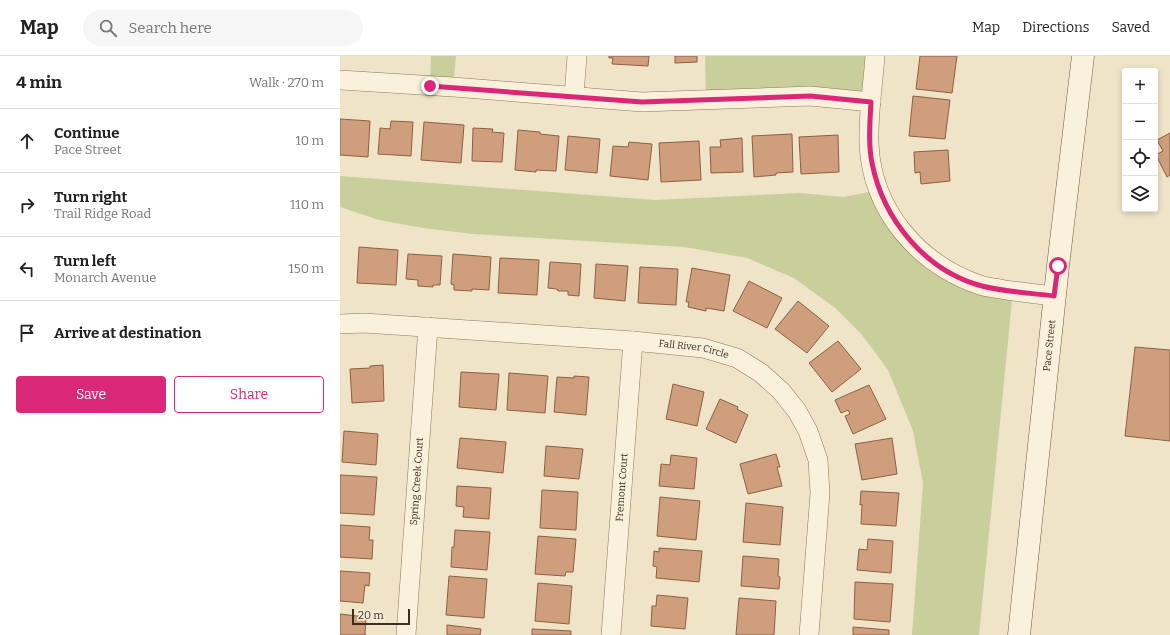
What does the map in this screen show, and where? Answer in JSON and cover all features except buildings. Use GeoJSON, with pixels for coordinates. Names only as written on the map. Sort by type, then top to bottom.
{"type":"FeatureCollection","features":[{"type":"Feature","properties":{"kind":"main road","name":"Pace Street"},"geometry":{"type":"LineString","coordinates":[[1019,635],[1054,296],[1083,56]]}},
{"type":"Feature","properties":{"kind":"street"},"geometry":{"type":"LineString","coordinates":[[574,96],[577,56]]}},
{"type":"Feature","properties":{"kind":"street"},"geometry":{"type":"LineString","coordinates":[[876,56],[871,102],[869,144],[871,161],[876,180],[893,218],[904,234],[919,250],[934,262],[955,275],[981,285],[1054,296]]}},
{"type":"Feature","properties":{"kind":"street"},"geometry":{"type":"LineString","coordinates":[[340,80],[454,87],[642,102],[810,96],[871,102]]}},
{"type":"Feature","properties":{"kind":"street","name":"Fall River Circle"},"geometry":{"type":"LineString","coordinates":[[340,324],[364,323],[428,327],[633,341],[703,348],[737,358],[761,373],[791,402],[804,422],[816,451],[820,476],[820,493],[809,635]]}},
{"type":"Feature","properties":{"kind":"street","name":"Spring Creek Court"},"geometry":{"type":"LineString","coordinates":[[406,635],[428,327]]}},
{"type":"Feature","properties":{"kind":"street","name":"Fremont Court"},"geometry":{"type":"LineString","coordinates":[[611,635],[633,341]]}},
{"type":"Feature","properties":{"kind":"green space"},"geometry":{"type":"Polygon","coordinates":[[[431,56],[456,56],[453,87],[430,85],[431,56]]]}},
{"type":"Feature","properties":{"kind":"green space"},"geometry":{"type":"Polygon","coordinates":[[[705,56],[875,56],[871,102],[706,101],[705,56]]]}},
{"type":"Feature","properties":{"kind":"green space"},"geometry":{"type":"Polygon","coordinates":[[[340,176],[655,200],[800,193],[844,197],[879,190],[919,250],[1013,291],[979,635],[912,635],[923,483],[913,431],[888,370],[862,335],[835,308],[794,278],[747,258],[684,247],[473,234],[423,228],[379,220],[340,207],[340,176]]]}},
{"type":"Feature","properties":{"kind":"route"},"geometry":{"type":"LineString","coordinates":[[430,86],[642,102],[706,101],[810,96],[871,102],[869,144],[871,161],[876,180],[893,218],[904,234],[919,250],[934,262],[955,275],[981,285],[1054,296],[1058,266]]}}]}
